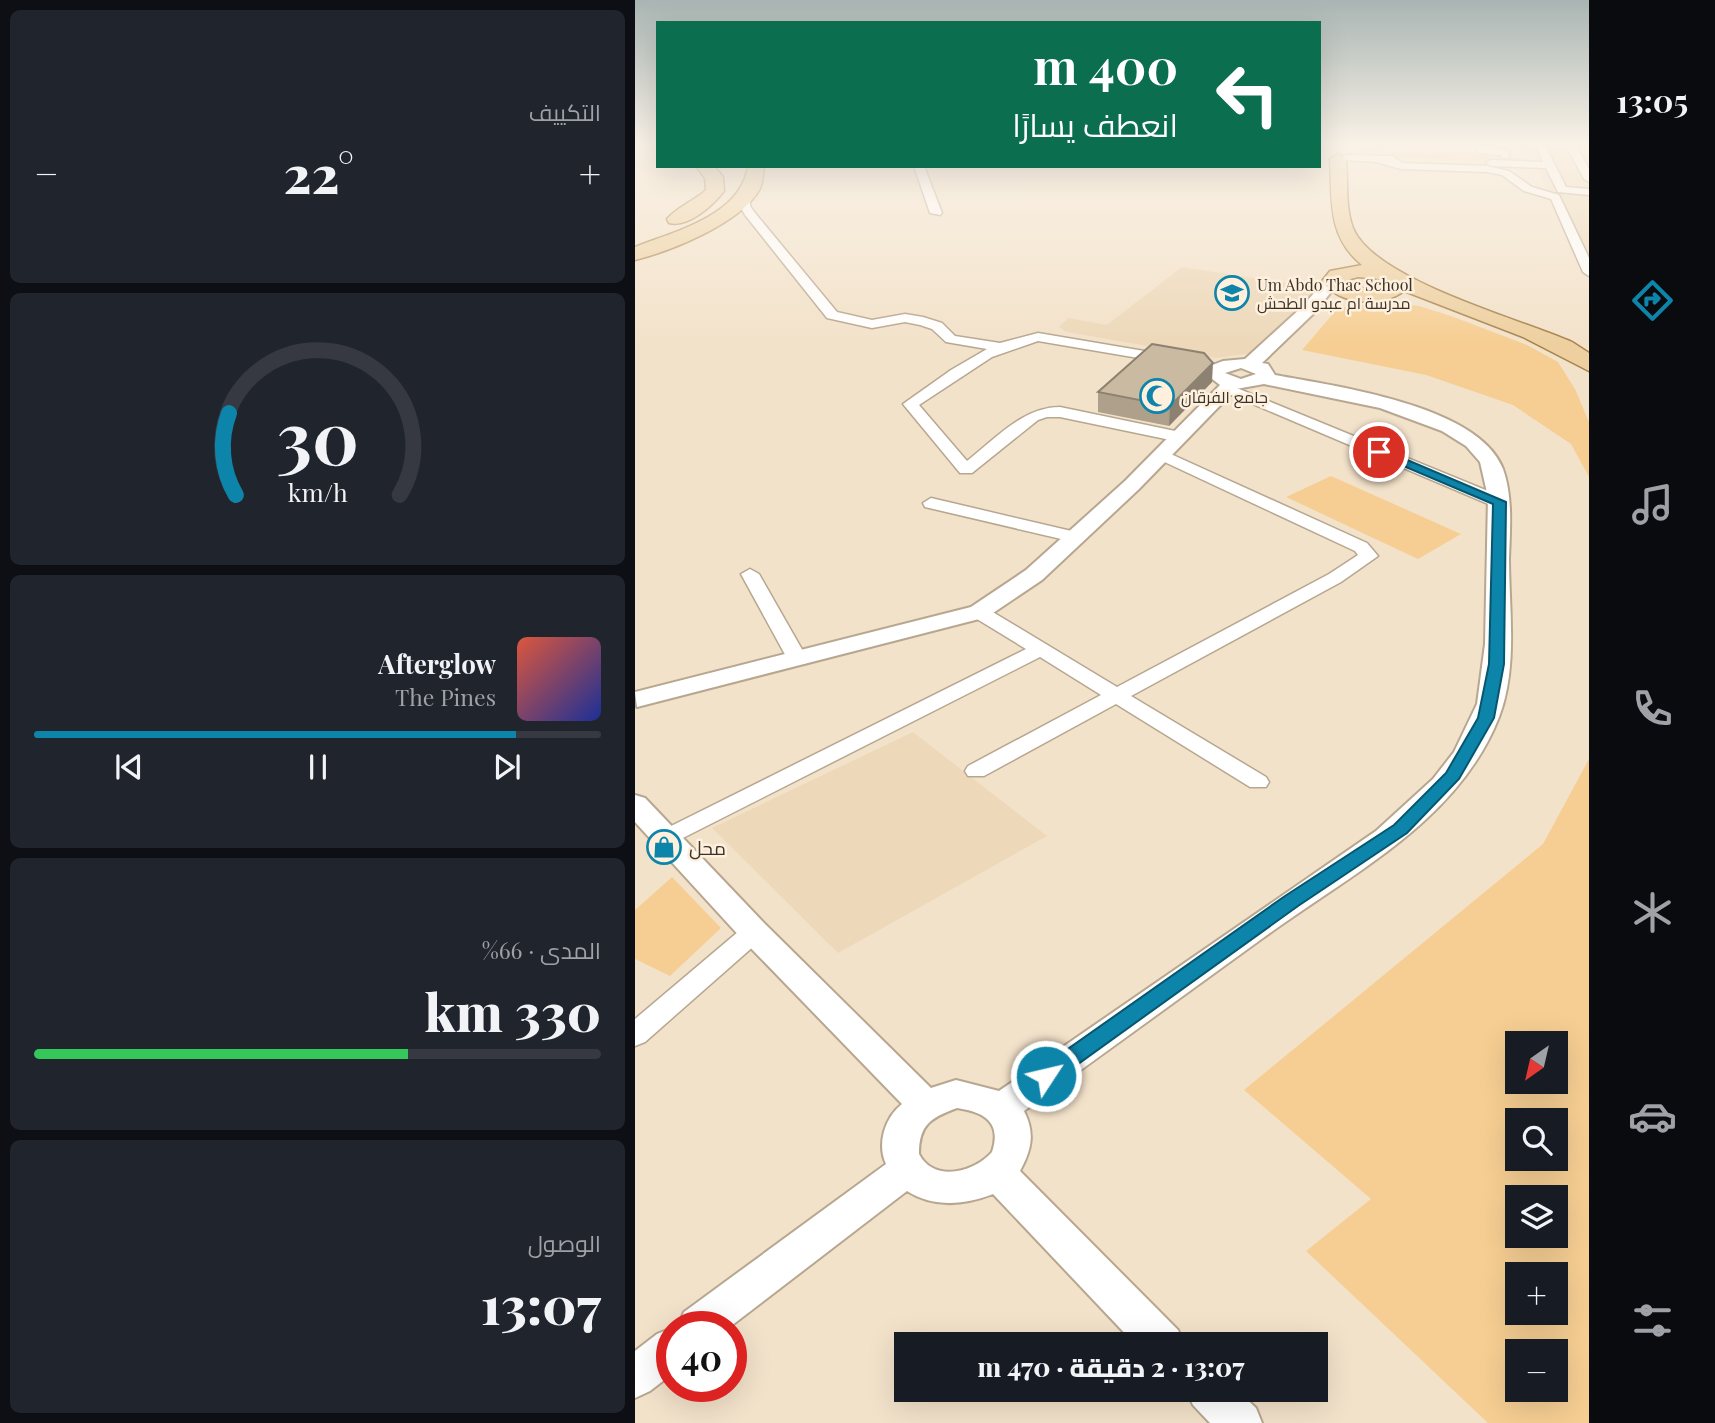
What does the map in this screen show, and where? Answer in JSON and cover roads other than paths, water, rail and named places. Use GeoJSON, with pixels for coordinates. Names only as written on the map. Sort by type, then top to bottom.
{"type":"FeatureCollection","features":[{"type":"Feature","properties":{"kind":"main road"},"geometry":{"type":"LineString","coordinates":[[635,240],[689,211]]}},
{"type":"Feature","properties":{"kind":"main road"},"geometry":{"type":"LineString","coordinates":[[635,254],[726,211]]}},
{"type":"Feature","properties":{"kind":"main road"},"geometry":{"type":"LineString","coordinates":[[1335,211],[1333,264],[1340,289],[1428,303],[1545,348],[1573,368],[1586,373]]}},
{"type":"Feature","properties":{"kind":"main road"},"geometry":{"type":"LineString","coordinates":[[1343,211],[1344,228],[1354,250],[1399,284],[1396,289],[1370,294]]}},
{"type":"Feature","properties":{"kind":"main road"},"geometry":{"type":"LineString","coordinates":[[1333,264],[1337,275],[1358,271],[1385,274],[1552,340],[1586,373]]}},
{"type":"Feature","properties":{"kind":"street"},"geometry":{"type":"LineString","coordinates":[[749,211],[832,314],[872,324],[905,318],[923,321],[937,326],[951,339],[1000,347]]}},
{"type":"Feature","properties":{"kind":"street"},"geometry":{"type":"LineString","coordinates":[[1562,211],[1589,272]]}},
{"type":"Feature","properties":{"kind":"street"},"geometry":{"type":"LineString","coordinates":[[1221,376],[1248,383],[1308,310],[1333,264]]}},
{"type":"Feature","properties":{"kind":"street"},"geometry":{"type":"LineString","coordinates":[[1308,310],[1336,299],[1370,294]]}},
{"type":"Feature","properties":{"kind":"street"},"geometry":{"type":"LineString","coordinates":[[1179,437],[1060,412],[1045,412],[1033,417],[966,470],[910,404],[1000,347],[1020,339],[1038,337],[1180,361]]}},
{"type":"Feature","properties":{"kind":"street"},"geometry":{"type":"LineString","coordinates":[[1001,1108],[1292,901],[1401,829],[1453,776],[1486,718],[1497,664],[1499,502],[1491,461],[1470,437],[1428,416],[1257,371]]}},
{"type":"Feature","properties":{"kind":"street"},"geometry":{"type":"LineString","coordinates":[[636,703],[979,611],[1034,575],[1133,485],[1179,437],[1221,376]]}},
{"type":"Feature","properties":{"kind":"street"},"geometry":{"type":"LineString","coordinates":[[1221,376],[1499,502]]}},
{"type":"Feature","properties":{"kind":"street"},"geometry":{"type":"LineString","coordinates":[[976,771],[1119,696],[1352,568],[1369,556],[1361,547],[1162,455]]}},
{"type":"Feature","properties":{"kind":"street"},"geometry":{"type":"LineString","coordinates":[[931,503],[1074,537]]}},
{"type":"Feature","properties":{"kind":"street"},"geometry":{"type":"LineString","coordinates":[[750,574],[798,660]]}},
{"type":"Feature","properties":{"kind":"street"},"geometry":{"type":"LineString","coordinates":[[979,611],[1258,782]]}},
{"type":"Feature","properties":{"kind":"street"},"geometry":{"type":"LineString","coordinates":[[665,838],[1041,649]]}},
{"type":"Feature","properties":{"kind":"street"},"geometry":{"type":"LineString","coordinates":[[635,804],[754,932],[924,1104]]}},
{"type":"Feature","properties":{"kind":"street"},"geometry":{"type":"LineString","coordinates":[[635,1035],[754,932]]}},
{"type":"Feature","properties":{"kind":"street"},"geometry":{"type":"LineString","coordinates":[[956,1094],[989,1100],[1001,1108],[1010,1120],[1014,1133],[1010,1154],[997,1172],[980,1183],[960,1188],[939,1188],[921,1181],[907,1170],[900,1157],[900,1135],[911,1115],[924,1104],[956,1094]]}},
{"type":"Feature","properties":{"kind":"street"},"geometry":{"type":"LineString","coordinates":[[719,1311],[907,1170]]}},
{"type":"Feature","properties":{"kind":"street"},"geometry":{"type":"LineString","coordinates":[[997,1172],[1151,1332]]}},
{"type":"Feature","properties":{"kind":"street"},"geometry":{"type":"LineString","coordinates":[[635,1377],[656,1361]]}},
{"type":"Feature","properties":{"kind":"street"},"geometry":{"type":"LineString","coordinates":[[1220,1402],[1240,1423]]}},
{"type":"Feature","properties":{"kind":"place","name":"Um Abdo Thac School مدرسة ام عبدو الطحش"},"geometry":{"type":"Point","coordinates":[1232,293]}},
{"type":"Feature","properties":{"kind":"place","name":"جامع الفرقان"},"geometry":{"type":"Point","coordinates":[1157,396]}},
{"type":"Feature","properties":{"kind":"place","name":"محل"},"geometry":{"type":"Point","coordinates":[664,847]}}]}
